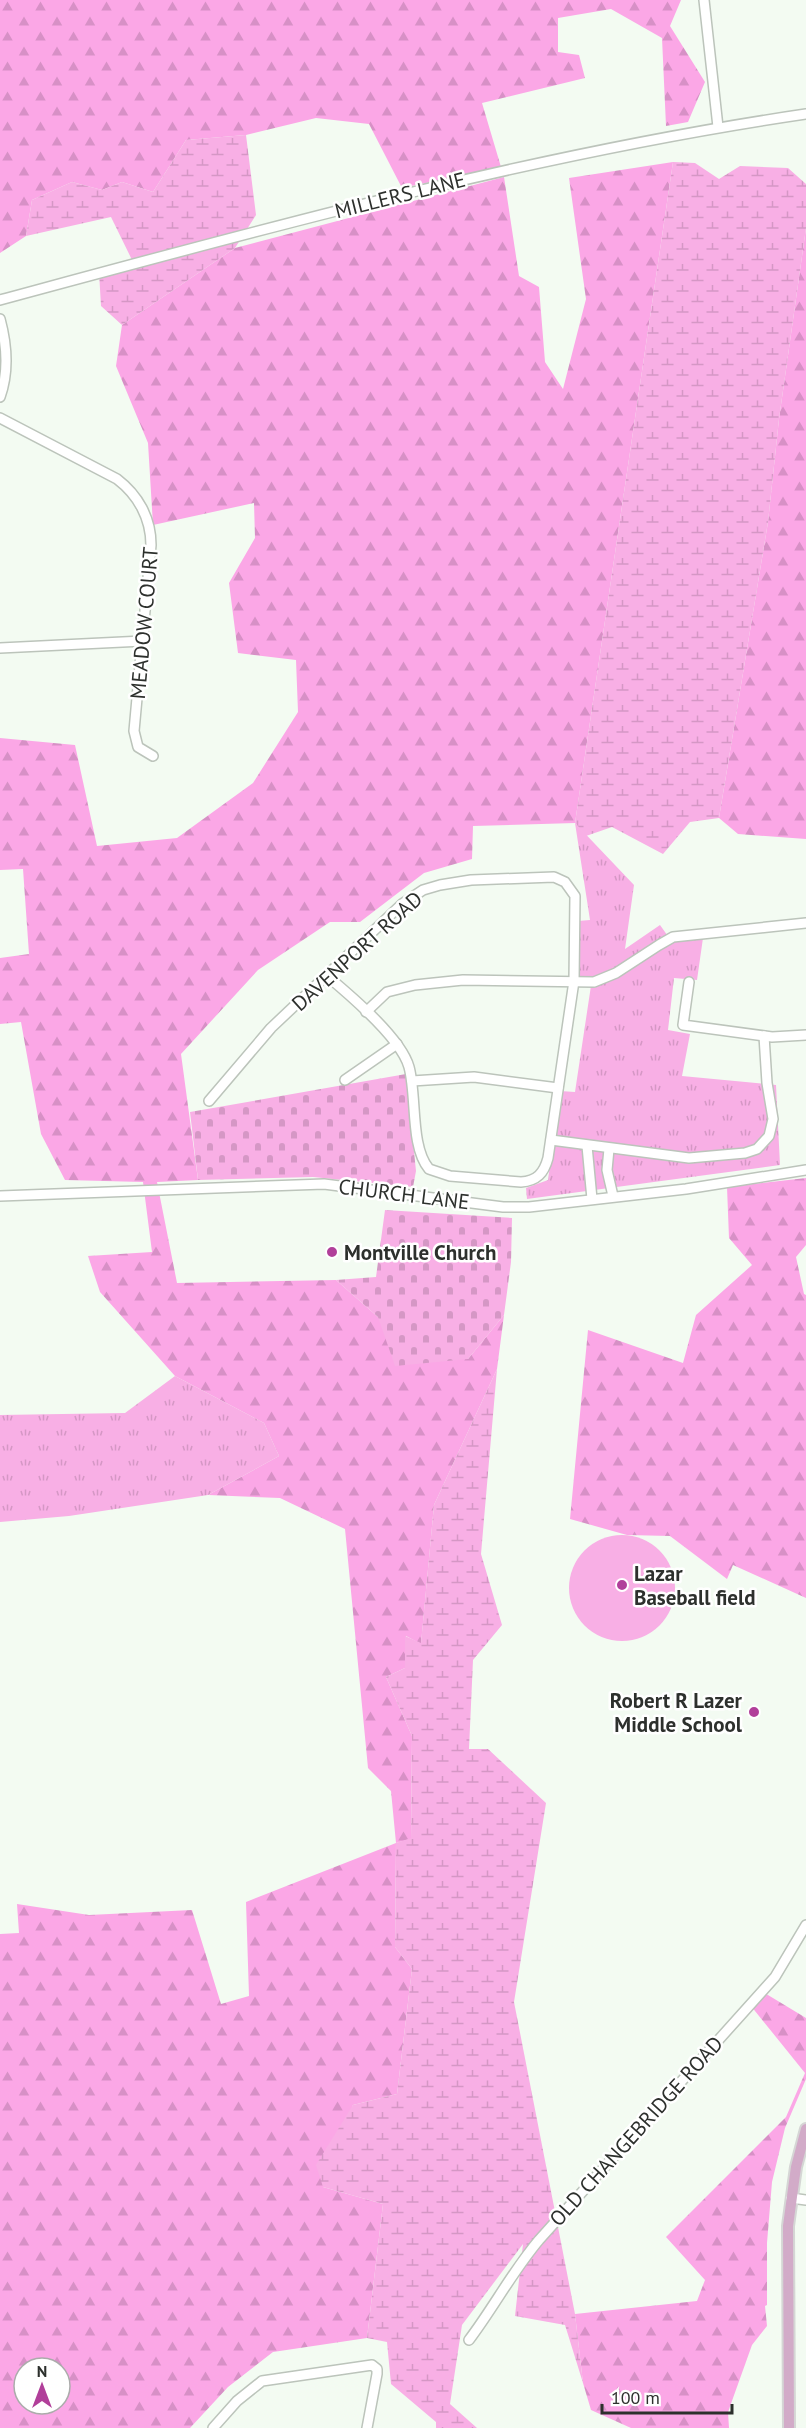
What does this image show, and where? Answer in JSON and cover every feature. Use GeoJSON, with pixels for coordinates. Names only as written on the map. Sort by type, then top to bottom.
{"type":"FeatureCollection","features":[{"type":"Feature","properties":{"kind":"main road"},"geometry":{"type":"LineString","coordinates":[[789,2428],[787,2268],[791,2198],[806,2129]]}},
{"type":"Feature","properties":{"kind":"street"},"geometry":{"type":"LineString","coordinates":[[704,0],[718,127]]}},
{"type":"Feature","properties":{"kind":"street","name":"MILLERS LANE"},"geometry":{"type":"LineString","coordinates":[[0,300],[207,243],[416,191],[574,155],[718,127],[806,114]]}},
{"type":"Feature","properties":{"kind":"street"},"geometry":{"type":"LineString","coordinates":[[0,319],[7,363],[4,387],[0,397]]}},
{"type":"Feature","properties":{"kind":"street","name":"MEADOW COURT"},"geometry":{"type":"LineString","coordinates":[[0,418],[117,479],[131,490],[146,516],[151,539],[134,739],[138,747],[153,756]]}},
{"type":"Feature","properties":{"kind":"street"},"geometry":{"type":"LineString","coordinates":[[0,648],[143,640]]}},
{"type":"Feature","properties":{"kind":"street","name":"DAVENPORT ROAD"},"geometry":{"type":"LineString","coordinates":[[209,1101],[271,1028],[402,904],[423,890],[471,880],[560,878],[575,896],[574,981],[551,1140],[546,1165],[540,1175],[521,1182],[450,1176],[429,1169],[421,1154],[412,1081]]}},
{"type":"Feature","properties":{"kind":"street"},"geometry":{"type":"LineString","coordinates":[[366,1012],[387,992],[415,985],[463,980],[588,982],[605,978],[674,937],[806,923]]}},
{"type":"Feature","properties":{"kind":"street"},"geometry":{"type":"LineString","coordinates":[[327,975],[397,1044],[405,1055],[412,1081],[474,1077],[558,1088]]}},
{"type":"Feature","properties":{"kind":"street"},"geometry":{"type":"LineString","coordinates":[[688,982],[683,1025],[764,1036],[806,1035]]}},
{"type":"Feature","properties":{"kind":"street"},"geometry":{"type":"LineString","coordinates":[[551,1140],[689,1158],[745,1153],[761,1146],[771,1131],[773,1119],[766,1083],[764,1036]]}},
{"type":"Feature","properties":{"kind":"street"},"geometry":{"type":"LineString","coordinates":[[345,1080],[397,1044]]}},
{"type":"Feature","properties":{"kind":"street"},"geometry":{"type":"LineString","coordinates":[[587,1146],[592,1199]]}},
{"type":"Feature","properties":{"kind":"street"},"geometry":{"type":"LineString","coordinates":[[609,1149],[607,1170],[613,1196]]}},
{"type":"Feature","properties":{"kind":"street","name":"CHURCH LANE"},"geometry":{"type":"LineString","coordinates":[[0,1196],[295,1184],[340,1186],[502,1207],[529,1207],[686,1189],[806,1170]]}},
{"type":"Feature","properties":{"kind":"street","name":"OLD CHANGEBRIDGE ROAD"},"geometry":{"type":"LineString","coordinates":[[469,2340],[486,2318],[516,2268],[775,1977],[806,1925]]}},
{"type":"Feature","properties":{"kind":"street"},"geometry":{"type":"LineString","coordinates":[[791,2198],[806,2200]]}},
{"type":"Feature","properties":{"kind":"street"},"geometry":{"type":"LineString","coordinates":[[213,2428],[237,2401],[262,2380],[372,2365],[377,2369],[377,2374],[367,2428]]}},
{"type":"Feature","properties":{"kind":"green space"},"geometry":{"type":"Polygon","coordinates":[[[0,0],[681,0],[670,26],[705,82],[688,122],[666,126],[662,38],[611,9],[558,18],[558,52],[579,55],[585,78],[482,103],[501,167],[402,188],[369,124],[316,118],[246,135],[186,140],[153,192],[122,182],[102,190],[72,182],[32,200],[26,236],[0,253],[0,0]]]}},
{"type":"Feature","properties":{"kind":"green space"},"geometry":{"type":"Polygon","coordinates":[[[246,135],[256,215],[235,248],[122,325],[101,306],[99,272],[133,262],[111,217],[26,236],[32,200],[72,182],[102,190],[122,182],[153,192],[186,140],[246,135]]]}},
{"type":"Feature","properties":{"kind":"green space"},"geometry":{"type":"Polygon","coordinates":[[[673,162],[575,823],[473,826],[472,859],[424,873],[360,922],[330,922],[258,970],[181,1054],[198,1180],[157,1182],[177,1283],[336,1280],[378,1317],[468,1359],[504,1315],[497,1369],[434,1505],[421,1644],[406,1636],[405,1668],[386,1677],[412,1736],[411,1839],[396,1843],[391,1791],[368,1768],[345,1529],[280,1498],[208,1495],[279,1456],[264,1423],[175,1376],[100,1292],[88,1256],[152,1252],[143,1182],[65,1180],[41,1134],[21,1022],[0,1024],[0,958],[29,954],[23,869],[0,870],[0,738],[75,745],[97,846],[177,838],[253,783],[298,712],[296,660],[238,653],[229,583],[255,538],[254,503],[153,525],[148,443],[116,366],[122,325],[235,248],[504,177],[519,276],[539,287],[545,362],[563,389],[586,299],[569,178],[673,162]]]}},
{"type":"Feature","properties":{"kind":"green space"},"geometry":{"type":"Polygon","coordinates":[[[673,162],[695,163],[719,179],[740,166],[788,168],[806,184],[806,228],[779,419],[768,522],[719,818],[690,822],[663,854],[612,827],[586,836],[575,823],[673,162]]]}},
{"type":"Feature","properties":{"kind":"green space"},"geometry":{"type":"Polygon","coordinates":[[[806,228],[806,839],[738,834],[719,818],[768,522],[779,419],[806,228]]]}},
{"type":"Feature","properties":{"kind":"green space"},"geometry":{"type":"Polygon","coordinates":[[[575,823],[634,885],[625,949],[660,925],[670,939],[704,931],[697,980],[674,978],[668,1030],[690,1034],[682,1076],[776,1085],[780,1165],[527,1199],[526,1188],[548,1180],[560,1091],[575,1092],[592,979],[574,977],[578,921],[590,920],[575,823]]]}},
{"type":"Feature","properties":{"kind":"green space"},"geometry":{"type":"Polygon","coordinates":[[[406,1074],[416,1171],[413,1187],[313,1177],[198,1180],[190,1112],[406,1074]]]}},
{"type":"Feature","properties":{"kind":"green space"},"geometry":{"type":"Polygon","coordinates":[[[806,1178],[806,1245],[796,1257],[806,1295],[806,1598],[733,1565],[727,1579],[670,1536],[627,1535],[570,1519],[588,1330],[683,1363],[696,1315],[752,1265],[729,1238],[727,1187],[806,1178]]]}},
{"type":"Feature","properties":{"kind":"green space"},"geometry":{"type":"Polygon","coordinates":[[[385,1210],[512,1218],[511,1262],[504,1315],[468,1359],[395,1366],[378,1317],[336,1280],[376,1277],[385,1210]]]}},
{"type":"Feature","properties":{"kind":"green space"},"geometry":{"type":"Polygon","coordinates":[[[497,1369],[481,1554],[502,1625],[473,1660],[469,1749],[488,1749],[546,1803],[514,2002],[575,2314],[583,2383],[565,2325],[515,2316],[523,2244],[462,2325],[450,2404],[477,2428],[436,2428],[436,2422],[391,2384],[387,2342],[367,2338],[383,2204],[323,2187],[316,2165],[353,2105],[397,2094],[412,1969],[395,1947],[396,1843],[411,1838],[412,1736],[386,1677],[405,1668],[405,1636],[421,1643],[434,1505],[497,1369]]]}},
{"type":"Feature","properties":{"kind":"green space"},"geometry":{"type":"Polygon","coordinates":[[[175,1376],[264,1423],[279,1456],[208,1495],[69,1516],[0,1522],[0,1415],[125,1413],[175,1376]]]}},
{"type":"Feature","properties":{"kind":"green space","name":"Lazar Baseball field"},"geometry":{"type":"Polygon","coordinates":[[[622,1535],[642,1539],[659,1551],[671,1568],[675,1588],[671,1608],[659,1625],[642,1637],[622,1641],[602,1637],[585,1625],[573,1608],[569,1588],[573,1568],[585,1551],[602,1539],[622,1535]]]}},
{"type":"Feature","properties":{"kind":"green space"},"geometry":{"type":"Polygon","coordinates":[[[396,1843],[395,1947],[412,1969],[397,2094],[353,2105],[323,2187],[383,2204],[367,2338],[273,2352],[228,2387],[190,2428],[0,2428],[0,1934],[19,1933],[17,1904],[89,1915],[192,1910],[221,2004],[249,1996],[246,1902],[396,1843]]]}},
{"type":"Feature","properties":{"kind":"green space"},"geometry":{"type":"Polygon","coordinates":[[[763,1992],[806,2018],[806,2079],[785,2128],[772,2182],[767,2243],[767,2305],[765,2306],[767,2326],[752,2345],[728,2412],[729,2428],[631,2428],[591,2410],[583,2383],[575,2314],[697,2301],[705,2280],[666,2237],[786,2117],[805,2073],[751,2006],[763,1992]]]}},
{"type":"Feature","properties":{"kind":"place","name":"Montville Church"},"geometry":{"type":"Point","coordinates":[332,1252]}},
{"type":"Feature","properties":{"kind":"place","name":"Lazar Baseball field"},"geometry":{"type":"Point","coordinates":[622,1585]}},
{"type":"Feature","properties":{"kind":"place","name":"Robert R Lazer Middle School"},"geometry":{"type":"Point","coordinates":[754,1712]}}]}
